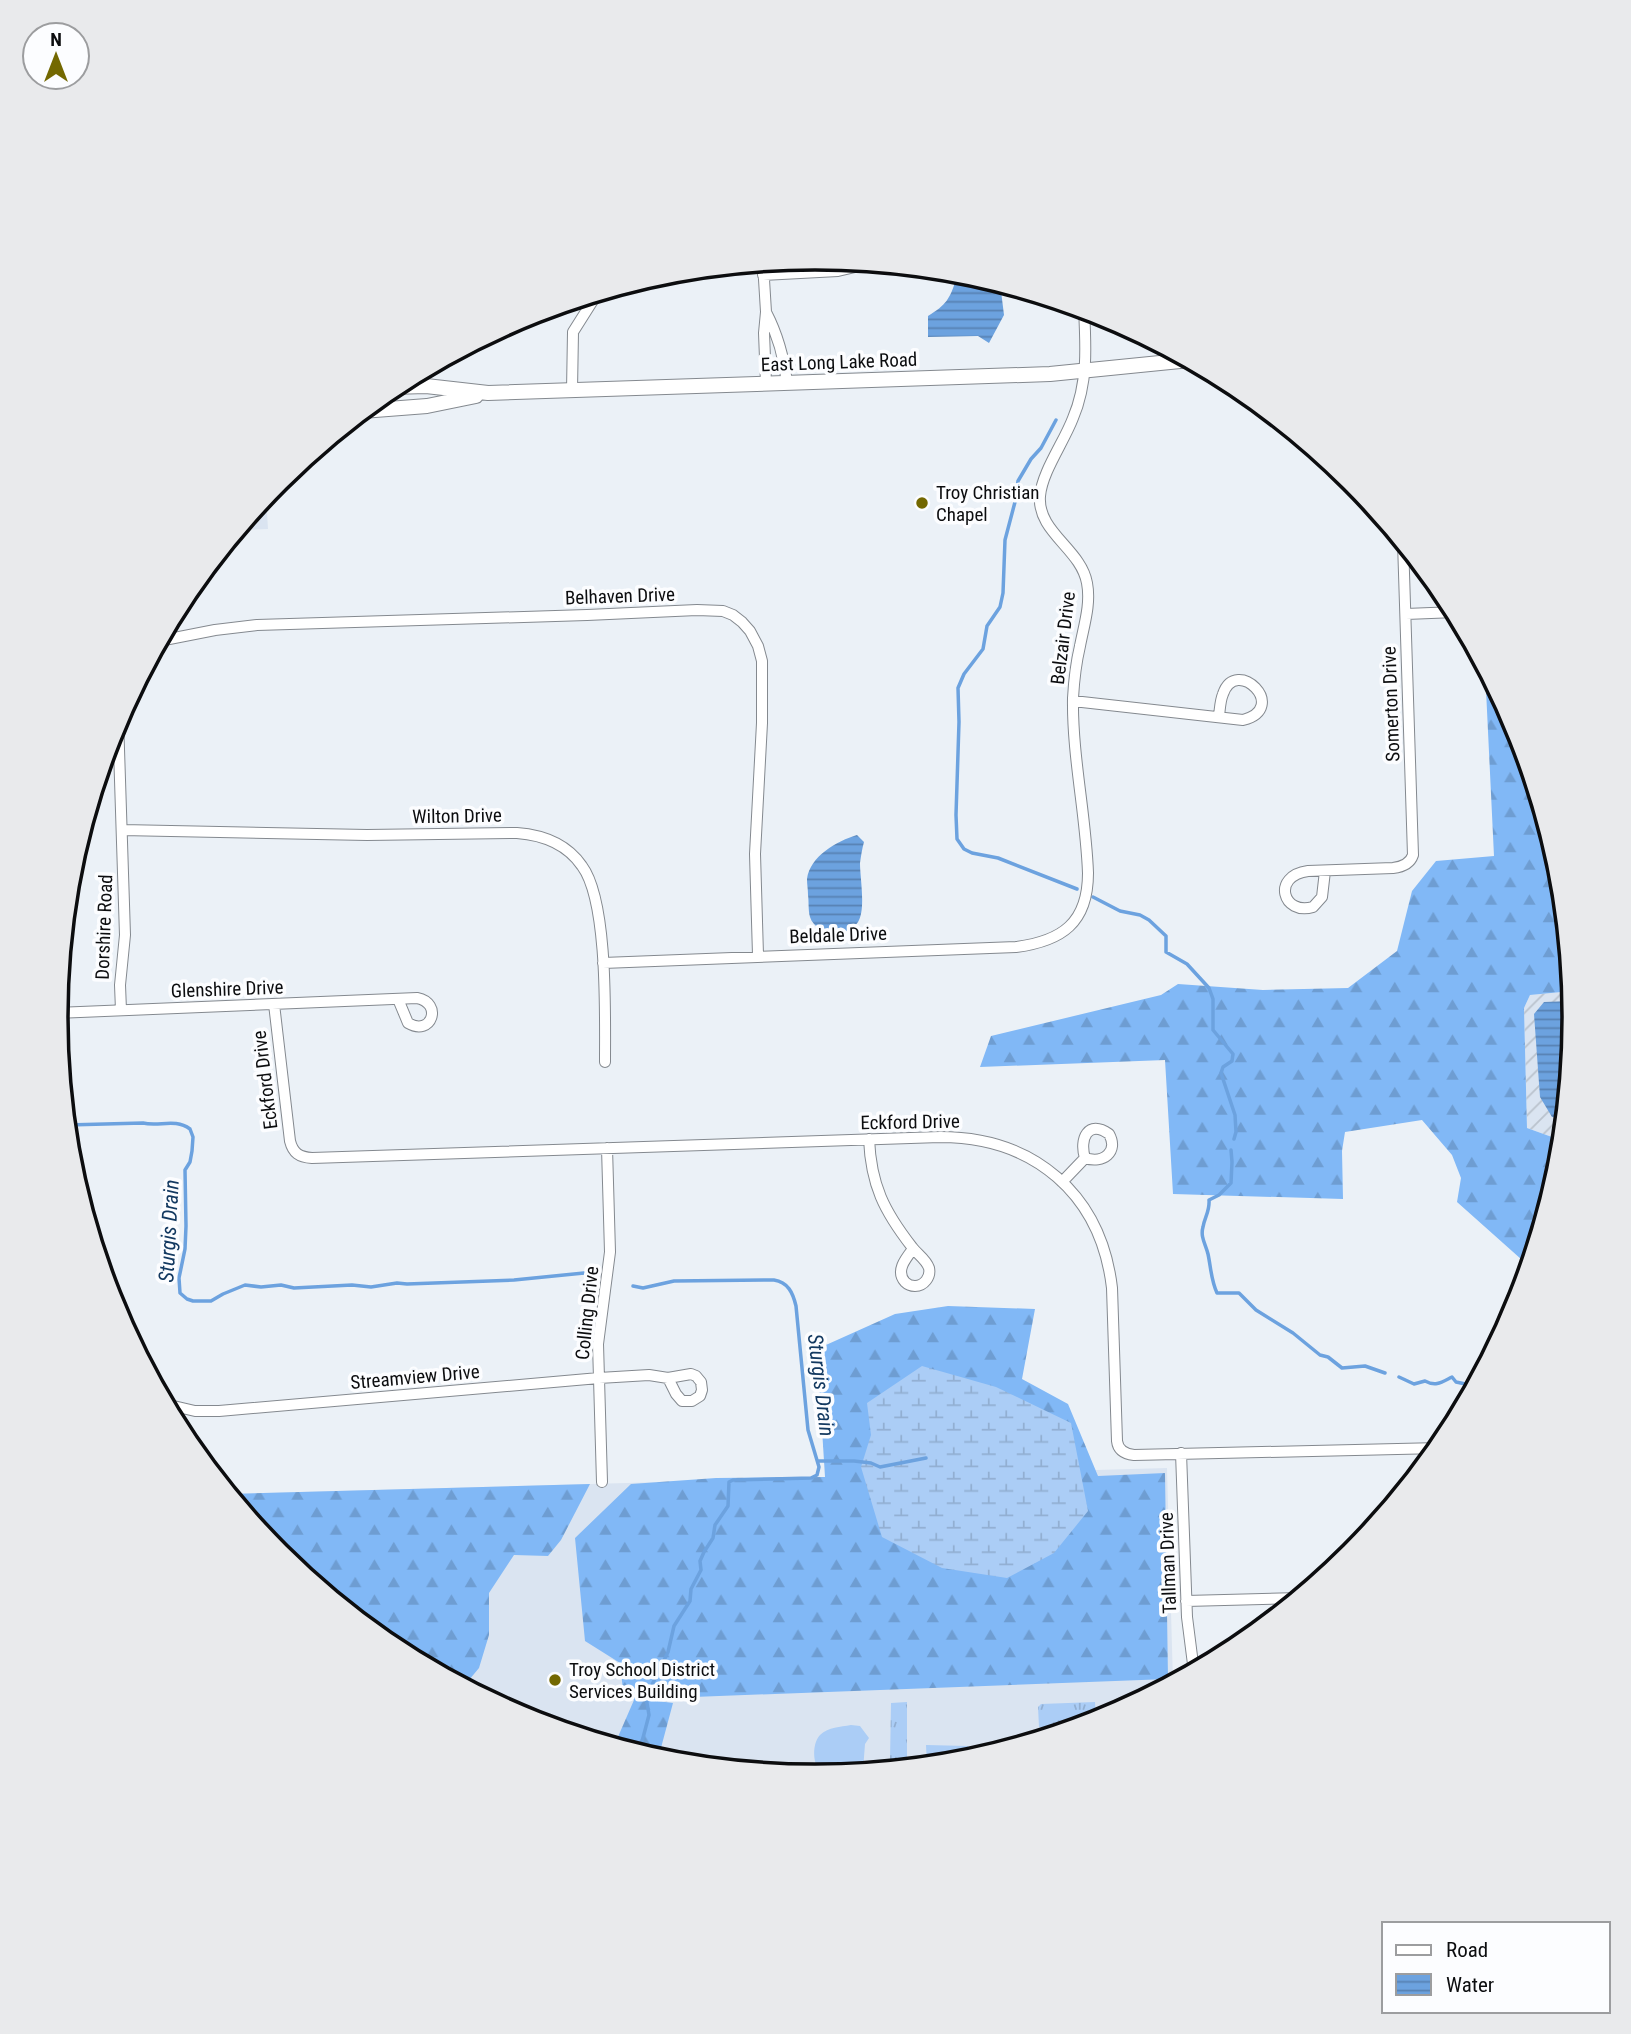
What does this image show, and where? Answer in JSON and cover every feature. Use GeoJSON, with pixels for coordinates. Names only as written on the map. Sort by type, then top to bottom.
{"type":"FeatureCollection","features":[{"type":"Feature","properties":{"kind":"main road","name":"East Long Lake Road"},"geometry":{"type":"LineString","coordinates":[[416,386],[488,393],[1086,372],[1174,362]]}},
{"type":"Feature","properties":{"kind":"main road","name":"East Long Lake Road"},"geometry":{"type":"LineString","coordinates":[[381,410],[427,406],[488,393]]}},
{"type":"Feature","properties":{"kind":"street"},"geometry":{"type":"LineString","coordinates":[[763,271],[766,383]]}},
{"type":"Feature","properties":{"kind":"street"},"geometry":{"type":"LineString","coordinates":[[763,275],[840,271]]}},
{"type":"Feature","properties":{"kind":"street"},"geometry":{"type":"LineString","coordinates":[[572,390],[573,332],[590,305]]}},
{"type":"Feature","properties":{"kind":"street"},"geometry":{"type":"LineString","coordinates":[[766,312],[777,335],[787,383]]}},
{"type":"Feature","properties":{"kind":"street","name":"Belzair Drive"},"geometry":{"type":"LineString","coordinates":[[1070,926],[1081,909],[1088,880],[1073,701],[1075,674],[1087,611],[1088,586],[1079,562],[1043,515],[1040,495],[1047,472],[1079,405],[1086,372],[1084,320]]}},
{"type":"Feature","properties":{"kind":"street","name":"Somerton Drive"},"geometry":{"type":"LineString","coordinates":[[1325,871],[1393,868],[1409,863],[1413,855],[1404,558]]}},
{"type":"Feature","properties":{"kind":"street","name":"Belhaven Drive"},"geometry":{"type":"LineString","coordinates":[[171,639],[257,625],[697,610],[723,611],[733,615],[742,621],[758,646],[763,678],[755,854],[758,955]]}},
{"type":"Feature","properties":{"kind":"street"},"geometry":{"type":"LineString","coordinates":[[1406,614],[1444,612]]}},
{"type":"Feature","properties":{"kind":"street"},"geometry":{"type":"LineString","coordinates":[[1073,701],[1243,720],[1255,715],[1262,703],[1259,690],[1255,685],[1243,680],[1231,684],[1223,694],[1219,716]]}},
{"type":"Feature","properties":{"kind":"street","name":"Dorshire Road"},"geometry":{"type":"LineString","coordinates":[[119,747],[125,935],[120,985],[121,1010]]}},
{"type":"Feature","properties":{"kind":"street","name":"Wilton Drive"},"geometry":{"type":"LineString","coordinates":[[122,830],[367,835],[492,832],[531,834],[559,844],[587,873],[596,901],[603,962],[605,1062]]}},
{"type":"Feature","properties":{"kind":"street","name":"Beldale Drive"},"geometry":{"type":"LineString","coordinates":[[603,962],[1016,947],[1054,938],[1070,926]]}},
{"type":"Feature","properties":{"kind":"street","name":"Glenshire Drive"},"geometry":{"type":"LineString","coordinates":[[68,1012],[398,999]]}},
{"type":"Feature","properties":{"kind":"street","name":"Eckford Drive"},"geometry":{"type":"LineString","coordinates":[[274,1004],[290,1141],[293,1151],[301,1156],[312,1158],[959,1137],[989,1142],[1029,1157],[1062,1182],[1081,1203],[1094,1225],[1110,1269],[1118,1444],[1121,1450],[1130,1455],[1425,1448]]}},
{"type":"Feature","properties":{"kind":"street"},"geometry":{"type":"LineString","coordinates":[[869,1139],[876,1187],[887,1213],[913,1249]]}},
{"type":"Feature","properties":{"kind":"street","name":"Colling Drive"},"geometry":{"type":"LineString","coordinates":[[602,1482],[598,1327],[610,1252],[607,1148]]}},
{"type":"Feature","properties":{"kind":"street"},"geometry":{"type":"LineString","coordinates":[[1062,1182],[1085,1158]]}},
{"type":"Feature","properties":{"kind":"street","name":"Streamview Drive"},"geometry":{"type":"LineString","coordinates":[[178,1407],[195,1411],[219,1411],[598,1378],[668,1378]]}},
{"type":"Feature","properties":{"kind":"street","name":"Tallman Drive"},"geometry":{"type":"LineString","coordinates":[[1181,1453],[1186,1601],[1193,1662]]}},
{"type":"Feature","properties":{"kind":"street"},"geometry":{"type":"LineString","coordinates":[[1186,1601],[1284,1598]]}},
{"type":"Feature","properties":{"kind":"shaded area"},"geometry":{"type":"Polygon","coordinates":[[[267,510],[268,529],[249,530],[267,510]]]}},
{"type":"Feature","properties":{"kind":"shaded area"},"geometry":{"type":"Polygon","coordinates":[[[1562,992],[1561,1066],[1552,1137],[1527,1128],[1524,1008],[1530,995],[1562,992]]]}},
{"type":"Feature","properties":{"kind":"shaded area"},"geometry":{"type":"Polygon","coordinates":[[[1167,1468],[1173,1673],[1146,1687],[1056,1725],[1009,1739],[913,1758],[864,1763],[767,1763],[670,1750],[575,1725],[485,1687],[442,1664],[400,1638],[323,1579],[287,1545],[241,1494],[1167,1468]]]}},
{"type":"Feature","properties":{"kind":"green space"},"geometry":{"type":"Polygon","coordinates":[[[1486,686],[1506,731],[1537,824],[1556,919],[1561,968],[1562,992],[1530,995],[1524,1008],[1527,1128],[1552,1137],[1537,1210],[1522,1260],[1457,1202],[1461,1178],[1452,1155],[1422,1120],[1345,1132],[1342,1151],[1343,1199],[1173,1194],[1165,1060],[980,1067],[991,1036],[1161,995],[1178,984],[1263,990],[1348,988],[1397,951],[1412,891],[1436,861],[1494,856],[1486,686]]]}},
{"type":"Feature","properties":{"kind":"green space"},"geometry":{"type":"Polygon","coordinates":[[[948,1306],[1035,1309],[1022,1379],[1068,1404],[1098,1476],[1165,1473],[1168,1675],[1160,1679],[642,1699],[673,1703],[661,1748],[618,1738],[634,1700],[624,1699],[620,1663],[585,1641],[575,1538],[631,1484],[716,1478],[825,1477],[817,1349],[895,1314],[948,1306]]]}},
{"type":"Feature","properties":{"kind":"green space"},"geometry":{"type":"Polygon","coordinates":[[[922,1366],[996,1387],[1071,1423],[1088,1511],[1054,1553],[1007,1578],[942,1568],[882,1537],[861,1467],[871,1435],[867,1403],[922,1366]]]}},
{"type":"Feature","properties":{"kind":"green space"},"geometry":{"type":"Polygon","coordinates":[[[590,1484],[561,1540],[548,1556],[514,1555],[489,1593],[489,1635],[479,1668],[470,1679],[400,1638],[361,1610],[287,1545],[241,1494],[590,1484]]]}},
{"type":"Feature","properties":{"kind":"green space"},"geometry":{"type":"Polygon","coordinates":[[[907,1702],[907,1759],[890,1760],[891,1703],[907,1702]]]}},
{"type":"Feature","properties":{"kind":"green space"},"geometry":{"type":"Polygon","coordinates":[[[1095,1702],[1095,1709],[1056,1725],[1039,1727],[1038,1707],[1041,1704],[1095,1702]]]}},
{"type":"Feature","properties":{"kind":"green space"},"geometry":{"type":"Polygon","coordinates":[[[860,1726],[869,1738],[865,1744],[864,1763],[816,1764],[814,1751],[817,1739],[827,1730],[860,1726]]]}},
{"type":"Feature","properties":{"kind":"green space"},"geometry":{"type":"Polygon","coordinates":[[[926,1745],[968,1746],[968,1748],[927,1756],[926,1745]]]}},
{"type":"Feature","properties":{"kind":"water"},"geometry":{"type":"Polygon","coordinates":[[[955,283],[1001,293],[1004,315],[989,343],[978,336],[928,337],[928,316],[946,301],[955,283]]]}},
{"type":"Feature","properties":{"kind":"water"},"geometry":{"type":"Polygon","coordinates":[[[857,835],[864,842],[860,863],[860,917],[847,931],[825,931],[813,923],[810,917],[807,879],[809,871],[813,863],[826,851],[857,835]]]}},
{"type":"Feature","properties":{"kind":"water"},"geometry":{"type":"Polygon","coordinates":[[[1562,1001],[1561,1066],[1556,1117],[1552,1117],[1540,1097],[1534,1014],[1544,1002],[1562,1001]]]}},
{"type":"Feature","properties":{"kind":"waterway"},"geometry":{"type":"LineString","coordinates":[[1056,420],[1018,481],[1005,540],[1000,607],[987,626],[983,649],[964,674],[958,688],[957,839],[964,849],[972,853],[998,858],[1077,889]]}},
{"type":"Feature","properties":{"kind":"waterway"},"geometry":{"type":"LineString","coordinates":[[1093,897],[1120,911],[1140,915],[1149,920],[1166,936],[1166,952],[1187,964],[1209,988],[1213,999],[1213,1030],[1233,1054],[1232,1061],[1223,1067],[1221,1073],[1235,1115],[1234,1139]]}},
{"type":"Feature","properties":{"kind":"waterway","name":"Sturgis Drain"},"geometry":{"type":"LineString","coordinates":[[77,1125],[173,1123],[190,1129],[193,1137],[190,1162],[185,1170],[185,1249],[179,1278],[180,1293],[193,1301],[211,1301],[245,1285],[281,1285],[294,1288],[352,1285],[371,1287],[397,1283],[514,1280],[594,1274]]}},
{"type":"Feature","properties":{"kind":"waterway"},"geometry":{"type":"LineString","coordinates":[[1231,1150],[1231,1183],[1219,1195],[1209,1200],[1202,1231],[1217,1293],[1239,1293],[1256,1310],[1342,1368],[1365,1366],[1385,1373]]}},
{"type":"Feature","properties":{"kind":"waterway","name":"Sturgis Drain"},"geometry":{"type":"LineString","coordinates":[[633,1286],[643,1288],[674,1281],[774,1280],[786,1286],[796,1306],[808,1430],[819,1467],[817,1475],[811,1478],[729,1482],[728,1506],[715,1525],[713,1538],[700,1561],[701,1570],[691,1589],[690,1601],[674,1626],[668,1652],[646,1697],[649,1715],[642,1743]]}},
{"type":"Feature","properties":{"kind":"waterway"},"geometry":{"type":"LineString","coordinates":[[1399,1377],[1414,1384],[1425,1381],[1439,1383],[1452,1377],[1456,1382],[1467,1384]]}},
{"type":"Feature","properties":{"kind":"waterway"},"geometry":{"type":"LineString","coordinates":[[818,1461],[854,1461],[880,1467],[926,1458]]}},
{"type":"Feature","properties":{"kind":"place","name":"Troy Christian Chapel"},"geometry":{"type":"Point","coordinates":[922,503]}},
{"type":"Feature","properties":{"kind":"place","name":"Troy School District Services Building"},"geometry":{"type":"Point","coordinates":[555,1680]}}]}
